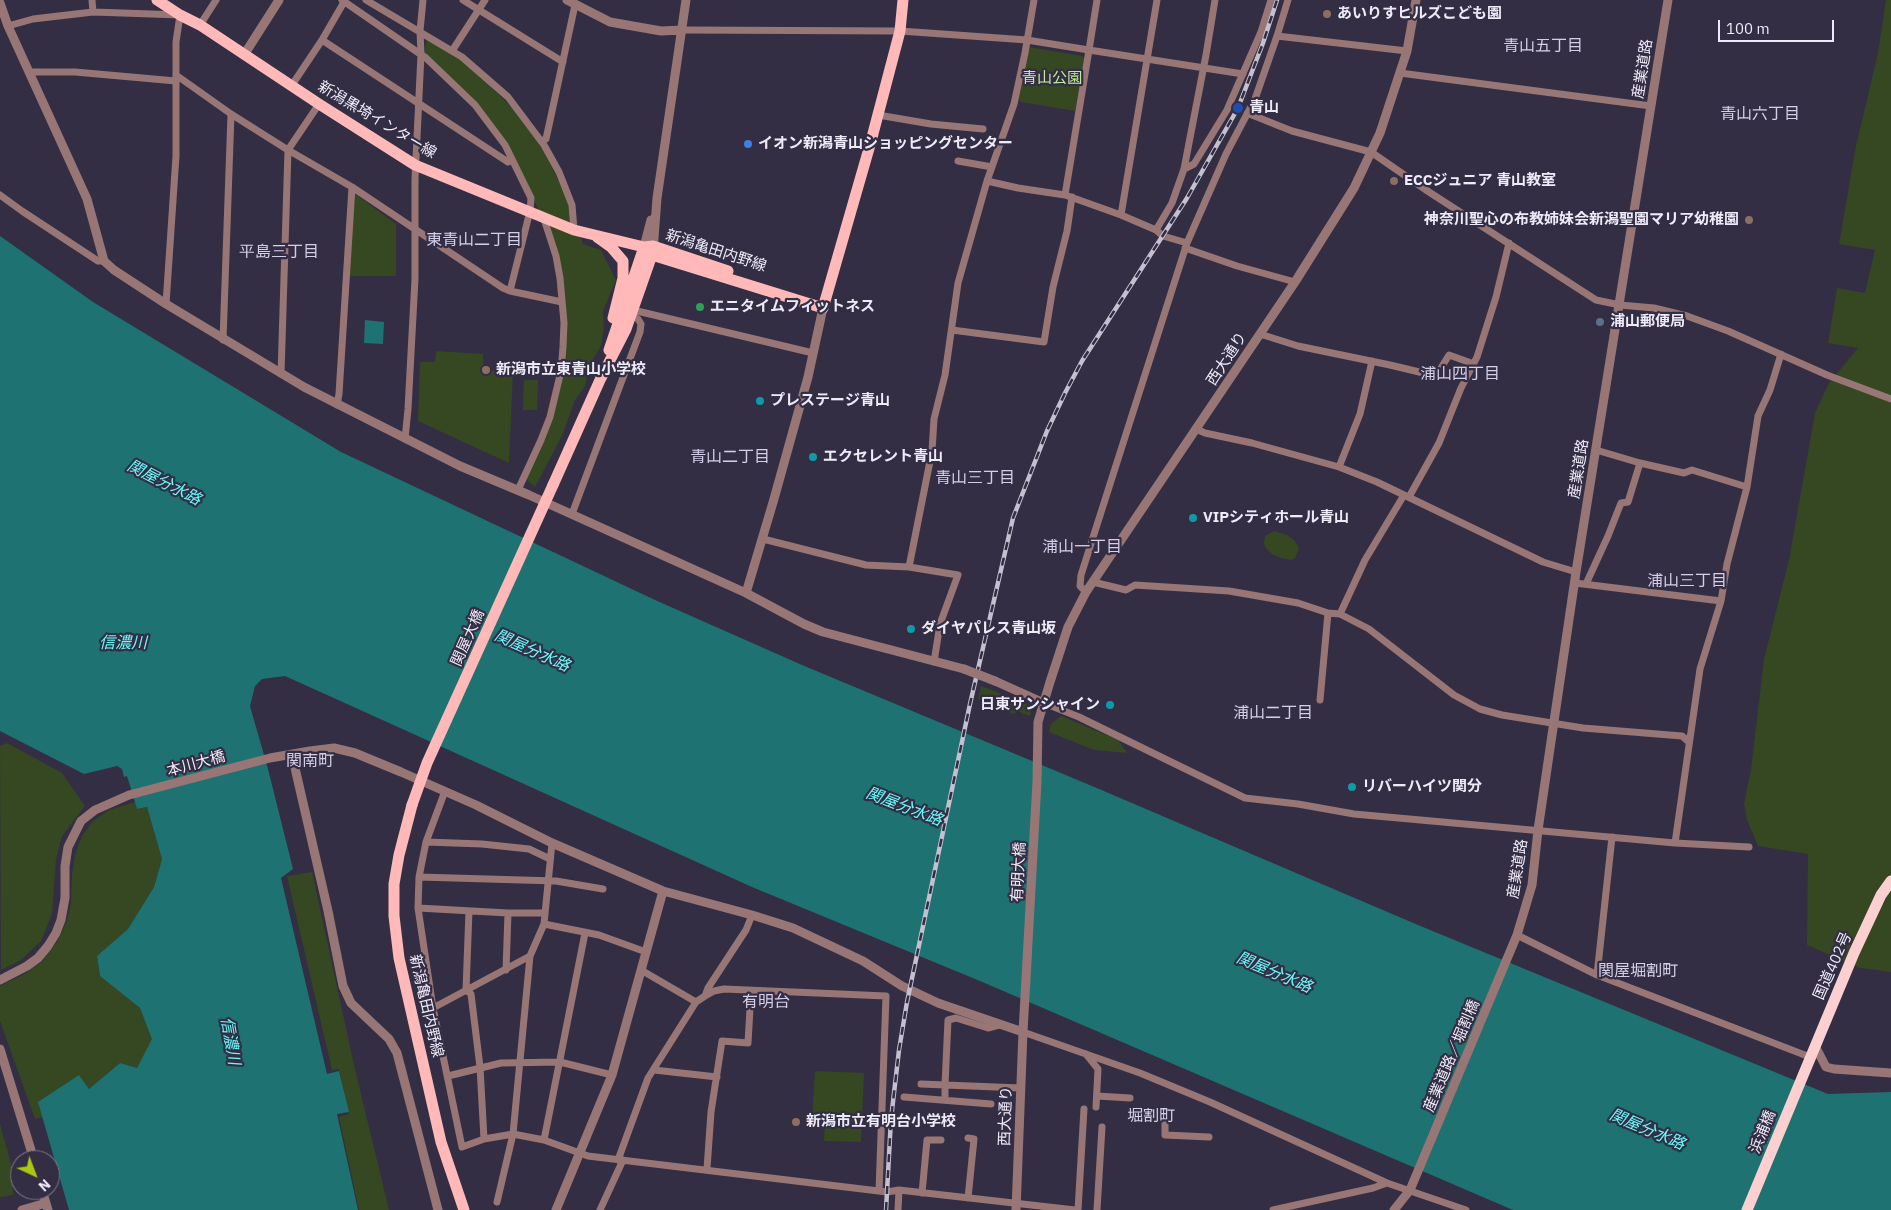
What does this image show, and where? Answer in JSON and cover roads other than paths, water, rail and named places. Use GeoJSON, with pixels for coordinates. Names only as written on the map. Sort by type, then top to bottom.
{"type":"FeatureCollection","features":[{"type":"Feature","properties":{"kind":"highway","name":"国道402号"},"geometry":{"type":"LineString","coordinates":[[1811,1056],[1858,945],[1881,895],[1891,881]]}},
{"type":"Feature","properties":{"kind":"highway","name":"浜浦橋"},"geometry":{"type":"LineString","coordinates":[[1746,1210],[1811,1056]]}},
{"type":"Feature","properties":{"kind":"main road","name":"新潟黒埼インター線"},"geometry":{"type":"LineString","coordinates":[[157,0],[180,16],[200,25],[319,104],[416,164],[574,230],[650,249]]}},
{"type":"Feature","properties":{"kind":"main road"},"geometry":{"type":"LineString","coordinates":[[824,306],[900,31],[903,0]]}},
{"type":"Feature","properties":{"kind":"main road"},"geometry":{"type":"LineString","coordinates":[[591,233],[611,247],[623,261],[623,278],[612,319],[610,349]]}},
{"type":"Feature","properties":{"kind":"main road","name":"新潟亀田内野線"},"geometry":{"type":"LineString","coordinates":[[650,249],[824,306]]}},
{"type":"Feature","properties":{"kind":"main road","name":"新潟亀田内野線"},"geometry":{"type":"LineString","coordinates":[[553,485],[600,380],[626,329],[650,249]]}},
{"type":"Feature","properties":{"kind":"main road","name":"新潟亀田内野線"},"geometry":{"type":"LineString","coordinates":[[600,380],[610,349],[650,249]]}},
{"type":"Feature","properties":{"kind":"main road","name":"関屋大橋"},"geometry":{"type":"LineString","coordinates":[[412,805],[428,763],[553,485]]}},
{"type":"Feature","properties":{"kind":"main road","name":"新潟亀田内野線"},"geometry":{"type":"LineString","coordinates":[[412,805],[398,855],[394,884],[394,916],[399,958],[441,1142],[464,1210]]}},
{"type":"Feature","properties":{"kind":"street"},"geometry":{"type":"LineString","coordinates":[[92,0],[93,12]]}},
{"type":"Feature","properties":{"kind":"street"},"geometry":{"type":"LineString","coordinates":[[200,25],[216,0]]}},
{"type":"Feature","properties":{"kind":"street"},"geometry":{"type":"LineString","coordinates":[[244,54],[279,0]]}},
{"type":"Feature","properties":{"kind":"street"},"geometry":{"type":"LineString","coordinates":[[366,0],[452,51],[508,97],[542,141],[558,172],[572,205],[574,230]]}},
{"type":"Feature","properties":{"kind":"street"},"geometry":{"type":"LineString","coordinates":[[405,439],[413,307],[416,164],[421,54],[420,31],[423,0]]}},
{"type":"Feature","properties":{"kind":"street"},"geometry":{"type":"LineString","coordinates":[[463,0],[563,62]]}},
{"type":"Feature","properties":{"kind":"street"},"geometry":{"type":"LineString","coordinates":[[452,51],[485,0]]}},
{"type":"Feature","properties":{"kind":"street"},"geometry":{"type":"LineString","coordinates":[[650,249],[686,0]]}},
{"type":"Feature","properties":{"kind":"street"},"geometry":{"type":"LineString","coordinates":[[909,567],[932,451],[934,419],[945,375],[958,283],[987,181],[1014,104],[1034,0]]}},
{"type":"Feature","properties":{"kind":"street"},"geometry":{"type":"LineString","coordinates":[[952,330],[1044,342],[1053,286],[1067,230],[1068,196],[1097,0]]}},
{"type":"Feature","properties":{"kind":"street"},"geometry":{"type":"LineString","coordinates":[[1121,215],[1157,0]]}},
{"type":"Feature","properties":{"kind":"street"},"geometry":{"type":"LineString","coordinates":[[1156,230],[1172,203],[1184,169],[1204,69],[1215,0]]}},
{"type":"Feature","properties":{"kind":"street"},"geometry":{"type":"LineString","coordinates":[[1184,169],[1194,164],[1216,129],[1261,32],[1271,0]]}},
{"type":"Feature","properties":{"kind":"street"},"geometry":{"type":"LineString","coordinates":[[1086,592],[1080,586],[1081,575],[1186,246],[1226,154],[1254,99],[1288,0]]}},
{"type":"Feature","properties":{"kind":"street","name":"西大通り"},"geometry":{"type":"LineString","coordinates":[[1038,722],[1068,627],[1086,592],[1295,282],[1354,188],[1380,133],[1408,51],[1416,0]]}},
{"type":"Feature","properties":{"kind":"street","name":"産業道路"},"geometry":{"type":"LineString","coordinates":[[1516,938],[1532,885],[1538,830],[1576,572],[1668,0]]}},
{"type":"Feature","properties":{"kind":"street"},"geometry":{"type":"LineString","coordinates":[[292,85],[322,40],[343,1],[421,54],[475,105],[496,131],[531,198],[530,211],[510,291]]}},
{"type":"Feature","properties":{"kind":"street"},"geometry":{"type":"LineString","coordinates":[[542,141],[546,139],[563,62],[571,2],[610,22],[661,31],[900,31],[1027,40],[1243,74]]}},
{"type":"Feature","properties":{"kind":"street"},"geometry":{"type":"LineString","coordinates":[[0,3],[8,26],[86,199],[104,261],[114,270],[166,304],[281,374],[337,405],[460,466],[518,490],[746,593],[804,624],[823,632],[964,669],[995,681],[1080,717],[1245,798],[1298,804],[1354,814],[1674,844],[1749,847]]}},
{"type":"Feature","properties":{"kind":"street"},"geometry":{"type":"LineString","coordinates":[[8,26],[33,19],[93,12],[180,16],[176,42],[176,156],[166,304]]}},
{"type":"Feature","properties":{"kind":"street"},"geometry":{"type":"LineString","coordinates":[[1277,36],[1408,51]]}},
{"type":"Feature","properties":{"kind":"street"},"geometry":{"type":"LineString","coordinates":[[322,40],[508,162],[512,160]]}},
{"type":"Feature","properties":{"kind":"street"},"geometry":{"type":"LineString","coordinates":[[29,72],[75,72],[176,78],[288,150],[352,187],[510,291],[562,302]]}},
{"type":"Feature","properties":{"kind":"street"},"geometry":{"type":"LineString","coordinates":[[1400,73],[1651,106]]}},
{"type":"Feature","properties":{"kind":"street"},"geometry":{"type":"LineString","coordinates":[[281,374],[288,150],[319,104]]}},
{"type":"Feature","properties":{"kind":"street"},"geometry":{"type":"LineString","coordinates":[[1247,113],[1292,131],[1371,152],[1429,192],[1596,300],[1620,305],[1654,308],[1687,316],[1728,330],[1828,375],[1891,399]]}},
{"type":"Feature","properties":{"kind":"street"},"geometry":{"type":"LineString","coordinates":[[223,340],[231,114]]}},
{"type":"Feature","properties":{"kind":"street"},"geometry":{"type":"LineString","coordinates":[[878,116],[983,129]]}},
{"type":"Feature","properties":{"kind":"street"},"geometry":{"type":"LineString","coordinates":[[958,161],[992,167]]}},
{"type":"Feature","properties":{"kind":"street"},"geometry":{"type":"LineString","coordinates":[[987,181],[1068,196],[1121,215],[1156,230],[1164,236],[1186,246],[1238,266],[1295,282]]}},
{"type":"Feature","properties":{"kind":"street"},"geometry":{"type":"LineString","coordinates":[[337,405],[352,187]]}},
{"type":"Feature","properties":{"kind":"street"},"geometry":{"type":"LineString","coordinates":[[0,194],[22,211],[98,261],[104,261]]}},
{"type":"Feature","properties":{"kind":"street"},"geometry":{"type":"LineString","coordinates":[[518,490],[541,440],[556,394],[563,347],[564,323],[560,278],[556,256],[543,216]]}},
{"type":"Feature","properties":{"kind":"street"},"geometry":{"type":"LineString","coordinates":[[1340,614],[1365,560],[1440,444],[1461,388],[1474,364],[1492,311],[1508,243]]}},
{"type":"Feature","properties":{"kind":"street"},"geometry":{"type":"LineString","coordinates":[[746,593],[763,540],[824,306]]}},
{"type":"Feature","properties":{"kind":"street"},"geometry":{"type":"LineString","coordinates":[[632,312],[813,353]]}},
{"type":"Feature","properties":{"kind":"street"},"geometry":{"type":"LineString","coordinates":[[572,514],[640,332],[641,324],[632,312]]}},
{"type":"Feature","properties":{"kind":"street"},"geometry":{"type":"LineString","coordinates":[[1260,334],[1298,346],[1436,376],[1449,355],[1474,364]]}},
{"type":"Feature","properties":{"kind":"street"},"geometry":{"type":"LineString","coordinates":[[1674,844],[1700,669],[1721,601],[1727,564],[1747,487],[1758,416],[1770,390],[1781,354]]}},
{"type":"Feature","properties":{"kind":"street"},"geometry":{"type":"LineString","coordinates":[[1338,467],[1360,414],[1372,361]]}},
{"type":"Feature","properties":{"kind":"street"},"geometry":{"type":"LineString","coordinates":[[1196,429],[1205,433],[1252,443],[1338,467],[1377,482],[1543,562],[1576,572]]}},
{"type":"Feature","properties":{"kind":"street"},"geometry":{"type":"LineString","coordinates":[[1596,450],[1684,473],[1692,470],[1747,487]]}},
{"type":"Feature","properties":{"kind":"street"},"geometry":{"type":"LineString","coordinates":[[1586,584],[1621,503],[1628,502],[1640,463]]}},
{"type":"Feature","properties":{"kind":"street"},"geometry":{"type":"LineString","coordinates":[[763,540],[866,565],[909,567],[958,574],[940,624],[934,662]]}},
{"type":"Feature","properties":{"kind":"street"},"geometry":{"type":"LineString","coordinates":[[1094,582],[1126,590],[1135,585],[1229,591],[1298,603],[1328,613],[1340,614],[1369,629],[1454,695],[1480,709],[1502,715],[1584,728],[1682,736],[1689,742]]}},
{"type":"Feature","properties":{"kind":"street"},"geometry":{"type":"LineString","coordinates":[[1575,583],[1721,601]]}},
{"type":"Feature","properties":{"kind":"street"},"geometry":{"type":"LineString","coordinates":[[1320,700],[1328,613]]}},
{"type":"Feature","properties":{"kind":"street","name":"有明大橋"},"geometry":{"type":"LineString","coordinates":[[1023,1028],[1032,878],[1038,722]]}},
{"type":"Feature","properties":{"kind":"street","name":"本川大橋"},"geometry":{"type":"LineString","coordinates":[[0,980],[38,958],[56,933],[61,920],[65,898],[66,856],[72,838],[82,821],[99,807],[129,795],[270,758],[310,750],[334,748],[355,753],[445,791],[552,843],[662,891],[752,914],[793,928],[854,957],[902,986],[938,1003],[999,1025],[1023,1028]]}},
{"type":"Feature","properties":{"kind":"street"},"geometry":{"type":"LineString","coordinates":[[292,755],[328,911],[343,986],[351,1003],[389,1039],[397,1053],[438,1210]]}},
{"type":"Feature","properties":{"kind":"street"},"geometry":{"type":"LineString","coordinates":[[445,791],[426,842],[418,877],[418,908],[433,1008],[462,1147],[484,1139],[514,1134],[544,1140],[580,1154],[620,1160],[879,1190],[899,1190],[968,1198],[1016,1207],[1077,1210],[1084,1109]]}},
{"type":"Feature","properties":{"kind":"street"},"geometry":{"type":"LineString","coordinates":[[1597,975],[1612,837]]}},
{"type":"Feature","properties":{"kind":"street"},"geometry":{"type":"LineString","coordinates":[[426,842],[482,844],[529,849],[550,859]]}},
{"type":"Feature","properties":{"kind":"street"},"geometry":{"type":"LineString","coordinates":[[497,1202],[514,1134],[522,1063],[521,1056],[530,956],[544,924],[552,843]]}},
{"type":"Feature","properties":{"kind":"street"},"geometry":{"type":"LineString","coordinates":[[418,877],[548,882],[603,889]]}},
{"type":"Feature","properties":{"kind":"street"},"geometry":{"type":"LineString","coordinates":[[556,1210],[612,1075],[662,891]]}},
{"type":"Feature","properties":{"kind":"street"},"geometry":{"type":"LineString","coordinates":[[418,908],[545,913]]}},
{"type":"Feature","properties":{"kind":"street"},"geometry":{"type":"LineString","coordinates":[[466,990],[469,911]]}},
{"type":"Feature","properties":{"kind":"street"},"geometry":{"type":"LineString","coordinates":[[506,970],[508,913]]}},
{"type":"Feature","properties":{"kind":"street"},"geometry":{"type":"LineString","coordinates":[[705,996],[708,988],[746,930],[752,914]]}},
{"type":"Feature","properties":{"kind":"street"},"geometry":{"type":"LineString","coordinates":[[544,924],[599,935],[646,952]]}},
{"type":"Feature","properties":{"kind":"street"},"geometry":{"type":"LineString","coordinates":[[544,1140],[585,933]]}},
{"type":"Feature","properties":{"kind":"street"},"geometry":{"type":"LineString","coordinates":[[1516,938],[1597,975],[1811,1056],[1826,1067],[1891,1073]]}},
{"type":"Feature","properties":{"kind":"street","name":"産業道路／堀割橋"},"geometry":{"type":"LineString","coordinates":[[1412,1186],[1516,938]]}},
{"type":"Feature","properties":{"kind":"street"},"geometry":{"type":"LineString","coordinates":[[433,1008],[530,956]]}},
{"type":"Feature","properties":{"kind":"street"},"geometry":{"type":"LineString","coordinates":[[641,970],[696,1002]]}},
{"type":"Feature","properties":{"kind":"street"},"geometry":{"type":"LineString","coordinates":[[600,1210],[620,1160],[648,1078],[696,1002],[714,991],[724,989],[886,996],[879,1190]]}},
{"type":"Feature","properties":{"kind":"street"},"geometry":{"type":"LineString","coordinates":[[466,990],[471,994],[480,1067],[484,1139]]}},
{"type":"Feature","properties":{"kind":"street"},"geometry":{"type":"LineString","coordinates":[[707,1169],[711,1112],[722,1041],[748,1043],[751,991]]}},
{"type":"Feature","properties":{"kind":"street"},"geometry":{"type":"LineString","coordinates":[[945,1100],[948,1020],[956,1018],[988,1028],[999,1025]]}},
{"type":"Feature","properties":{"kind":"street"},"geometry":{"type":"LineString","coordinates":[[1023,1028],[1210,1102],[1388,1183],[1412,1186],[1466,1210]]}},
{"type":"Feature","properties":{"kind":"street","name":"西大通り"},"geometry":{"type":"LineString","coordinates":[[1016,1207],[1023,1028]]}},
{"type":"Feature","properties":{"kind":"street"},"geometry":{"type":"LineString","coordinates":[[1,1052],[31,1150]]}},
{"type":"Feature","properties":{"kind":"street"},"geometry":{"type":"LineString","coordinates":[[1085,1054],[1098,1069],[1096,1107]]}},
{"type":"Feature","properties":{"kind":"street"},"geometry":{"type":"LineString","coordinates":[[448,1076],[501,1063],[560,1062],[612,1075]]}},
{"type":"Feature","properties":{"kind":"street"},"geometry":{"type":"LineString","coordinates":[[654,1070],[717,1077]]}},
{"type":"Feature","properties":{"kind":"street"},"geometry":{"type":"LineString","coordinates":[[921,1084],[1021,1088]]}},
{"type":"Feature","properties":{"kind":"street"},"geometry":{"type":"LineString","coordinates":[[1097,1096],[1130,1098]]}},
{"type":"Feature","properties":{"kind":"street"},"geometry":{"type":"LineString","coordinates":[[904,1097],[991,1104]]}},
{"type":"Feature","properties":{"kind":"street"},"geometry":{"type":"LineString","coordinates":[[1165,1113],[1165,1136],[1209,1137]]}},
{"type":"Feature","properties":{"kind":"street"},"geometry":{"type":"LineString","coordinates":[[1097,1210],[1102,1127]]}},
{"type":"Feature","properties":{"kind":"street"},"geometry":{"type":"LineString","coordinates":[[968,1138],[974,1139],[968,1198]]}},
{"type":"Feature","properties":{"kind":"street"},"geometry":{"type":"LineString","coordinates":[[922,1193],[927,1140],[941,1140]]}},
{"type":"Feature","properties":{"kind":"street"},"geometry":{"type":"LineString","coordinates":[[1272,1210],[1388,1183]]}},
{"type":"Feature","properties":{"kind":"street"},"geometry":{"type":"LineString","coordinates":[[1394,1210],[1412,1186]]}},
{"type":"Feature","properties":{"kind":"street"},"geometry":{"type":"LineString","coordinates":[[898,1210],[899,1190]]}},
{"type":"Feature","properties":{"kind":"street"},"geometry":{"type":"LineString","coordinates":[[22,1210],[47,1206]]}},
{"type":"Feature","properties":{"kind":"water"},"geometry":{"type":"Polygon","coordinates":[[[0,236],[93,302],[341,452],[655,600],[802,665],[1418,925],[1828,1094],[1891,1092],[1891,1210],[1513,1210],[980,981],[752,887],[285,676],[262,679],[255,686],[250,706],[293,869],[281,878],[327,1074],[339,1071],[349,1112],[337,1114],[358,1210],[69,1210],[60,1179],[60,1150],[52,1150],[38,1102],[79,1075],[89,1089],[120,1063],[137,1068],[152,1039],[140,1008],[100,976],[97,956],[128,929],[154,887],[162,859],[147,807],[137,809],[127,776],[124,777],[122,769],[117,766],[84,774],[0,731],[0,236]]]}},
{"type":"Feature","properties":{"kind":"water"},"geometry":{"type":"Polygon","coordinates":[[[365,320],[384,322],[383,344],[364,343],[365,320]]]}},
{"type":"Feature","properties":{"kind":"railway"},"geometry":{"type":"LineString","coordinates":[[886,1210],[891,1119],[907,1002],[970,704],[1013,518],[1047,431],[1082,361],[1187,198],[1238,108],[1277,0]]}},
{"type":"Feature","properties":{"kind":"place","name":"あいりすヒルズこども園"},"geometry":{"type":"Point","coordinates":[1327,14]}},
{"type":"Feature","properties":{"kind":"place","name":"青山"},"geometry":{"type":"Point","coordinates":[1238,108]}},
{"type":"Feature","properties":{"kind":"place","name":"イオン新潟青山ショッピングセンター"},"geometry":{"type":"Point","coordinates":[748,144]}},
{"type":"Feature","properties":{"kind":"place","name":"ECCジュニア 青山教室"},"geometry":{"type":"Point","coordinates":[1394,181]}},
{"type":"Feature","properties":{"kind":"place","name":"神奈川聖心の布教姉妹会新潟聖園マリア幼稚園"},"geometry":{"type":"Point","coordinates":[1749,220]}},
{"type":"Feature","properties":{"kind":"place","name":"エニタイムフィットネス"},"geometry":{"type":"Point","coordinates":[700,307]}},
{"type":"Feature","properties":{"kind":"place","name":"浦山郵便局"},"geometry":{"type":"Point","coordinates":[1600,322]}},
{"type":"Feature","properties":{"kind":"place","name":"新潟市立東青山小学校"},"geometry":{"type":"Point","coordinates":[486,370]}},
{"type":"Feature","properties":{"kind":"place","name":"プレステージ青山"},"geometry":{"type":"Point","coordinates":[760,401]}},
{"type":"Feature","properties":{"kind":"place","name":"エクセレント青山"},"geometry":{"type":"Point","coordinates":[813,457]}},
{"type":"Feature","properties":{"kind":"place","name":"VIPシティホール青山"},"geometry":{"type":"Point","coordinates":[1193,518]}},
{"type":"Feature","properties":{"kind":"place","name":"ダイヤパレス青山坂"},"geometry":{"type":"Point","coordinates":[911,629]}},
{"type":"Feature","properties":{"kind":"place","name":"日東サンシャイン"},"geometry":{"type":"Point","coordinates":[1110,705]}},
{"type":"Feature","properties":{"kind":"place","name":"リバーハイツ関分"},"geometry":{"type":"Point","coordinates":[1352,787]}},
{"type":"Feature","properties":{"kind":"place","name":"新潟市立有明台小学校"},"geometry":{"type":"Point","coordinates":[796,1122]}},
{"type":"Feature","properties":{"kind":"district","name":"青山五丁目"},"geometry":{"type":"Point","coordinates":[1543,46]}},
{"type":"Feature","properties":{"kind":"district","name":"青山六丁目"},"geometry":{"type":"Point","coordinates":[1760,114]}},
{"type":"Feature","properties":{"kind":"district","name":"東青山二丁目"},"geometry":{"type":"Point","coordinates":[474,240]}},
{"type":"Feature","properties":{"kind":"district","name":"平島三丁目"},"geometry":{"type":"Point","coordinates":[279,252]}},
{"type":"Feature","properties":{"kind":"district","name":"浦山四丁目"},"geometry":{"type":"Point","coordinates":[1460,374]}},
{"type":"Feature","properties":{"kind":"district","name":"青山二丁目"},"geometry":{"type":"Point","coordinates":[730,457]}},
{"type":"Feature","properties":{"kind":"district","name":"青山三丁目"},"geometry":{"type":"Point","coordinates":[975,478]}},
{"type":"Feature","properties":{"kind":"district","name":"浦山一丁目"},"geometry":{"type":"Point","coordinates":[1082,547]}},
{"type":"Feature","properties":{"kind":"district","name":"浦山三丁目"},"geometry":{"type":"Point","coordinates":[1687,581]}},
{"type":"Feature","properties":{"kind":"district","name":"浦山二丁目"},"geometry":{"type":"Point","coordinates":[1273,713]}},
{"type":"Feature","properties":{"kind":"district","name":"関南町"},"geometry":{"type":"Point","coordinates":[310,761]}},
{"type":"Feature","properties":{"kind":"district","name":"関屋堀割町"},"geometry":{"type":"Point","coordinates":[1638,971]}},
{"type":"Feature","properties":{"kind":"district","name":"有明台"},"geometry":{"type":"Point","coordinates":[766,1002]}},
{"type":"Feature","properties":{"kind":"district","name":"堀割町"},"geometry":{"type":"Point","coordinates":[1151,1116]}},
{"type":"Feature","properties":{"kind":"park label","name":"青山公園"},"geometry":{"type":"Point","coordinates":[1052,79]}},
{"type":"Feature","properties":{"kind":"water label","name":"関屋分水路"},"geometry":{"type":"Point","coordinates":[164,483]}},
{"type":"Feature","properties":{"kind":"water label","name":"信濃川"},"geometry":{"type":"Point","coordinates":[123,643]}},
{"type":"Feature","properties":{"kind":"water label","name":"関屋分水路"},"geometry":{"type":"Point","coordinates":[532,651]}},
{"type":"Feature","properties":{"kind":"water label","name":"関屋分水路"},"geometry":{"type":"Point","coordinates":[904,807]}},
{"type":"Feature","properties":{"kind":"water label","name":"関屋分水路"},"geometry":{"type":"Point","coordinates":[1274,973]}},
{"type":"Feature","properties":{"kind":"water label","name":"信濃川"},"geometry":{"type":"Point","coordinates":[230,1041]}},
{"type":"Feature","properties":{"kind":"water label","name":"関屋分水路"},"geometry":{"type":"Point","coordinates":[1647,1130]}}]}
